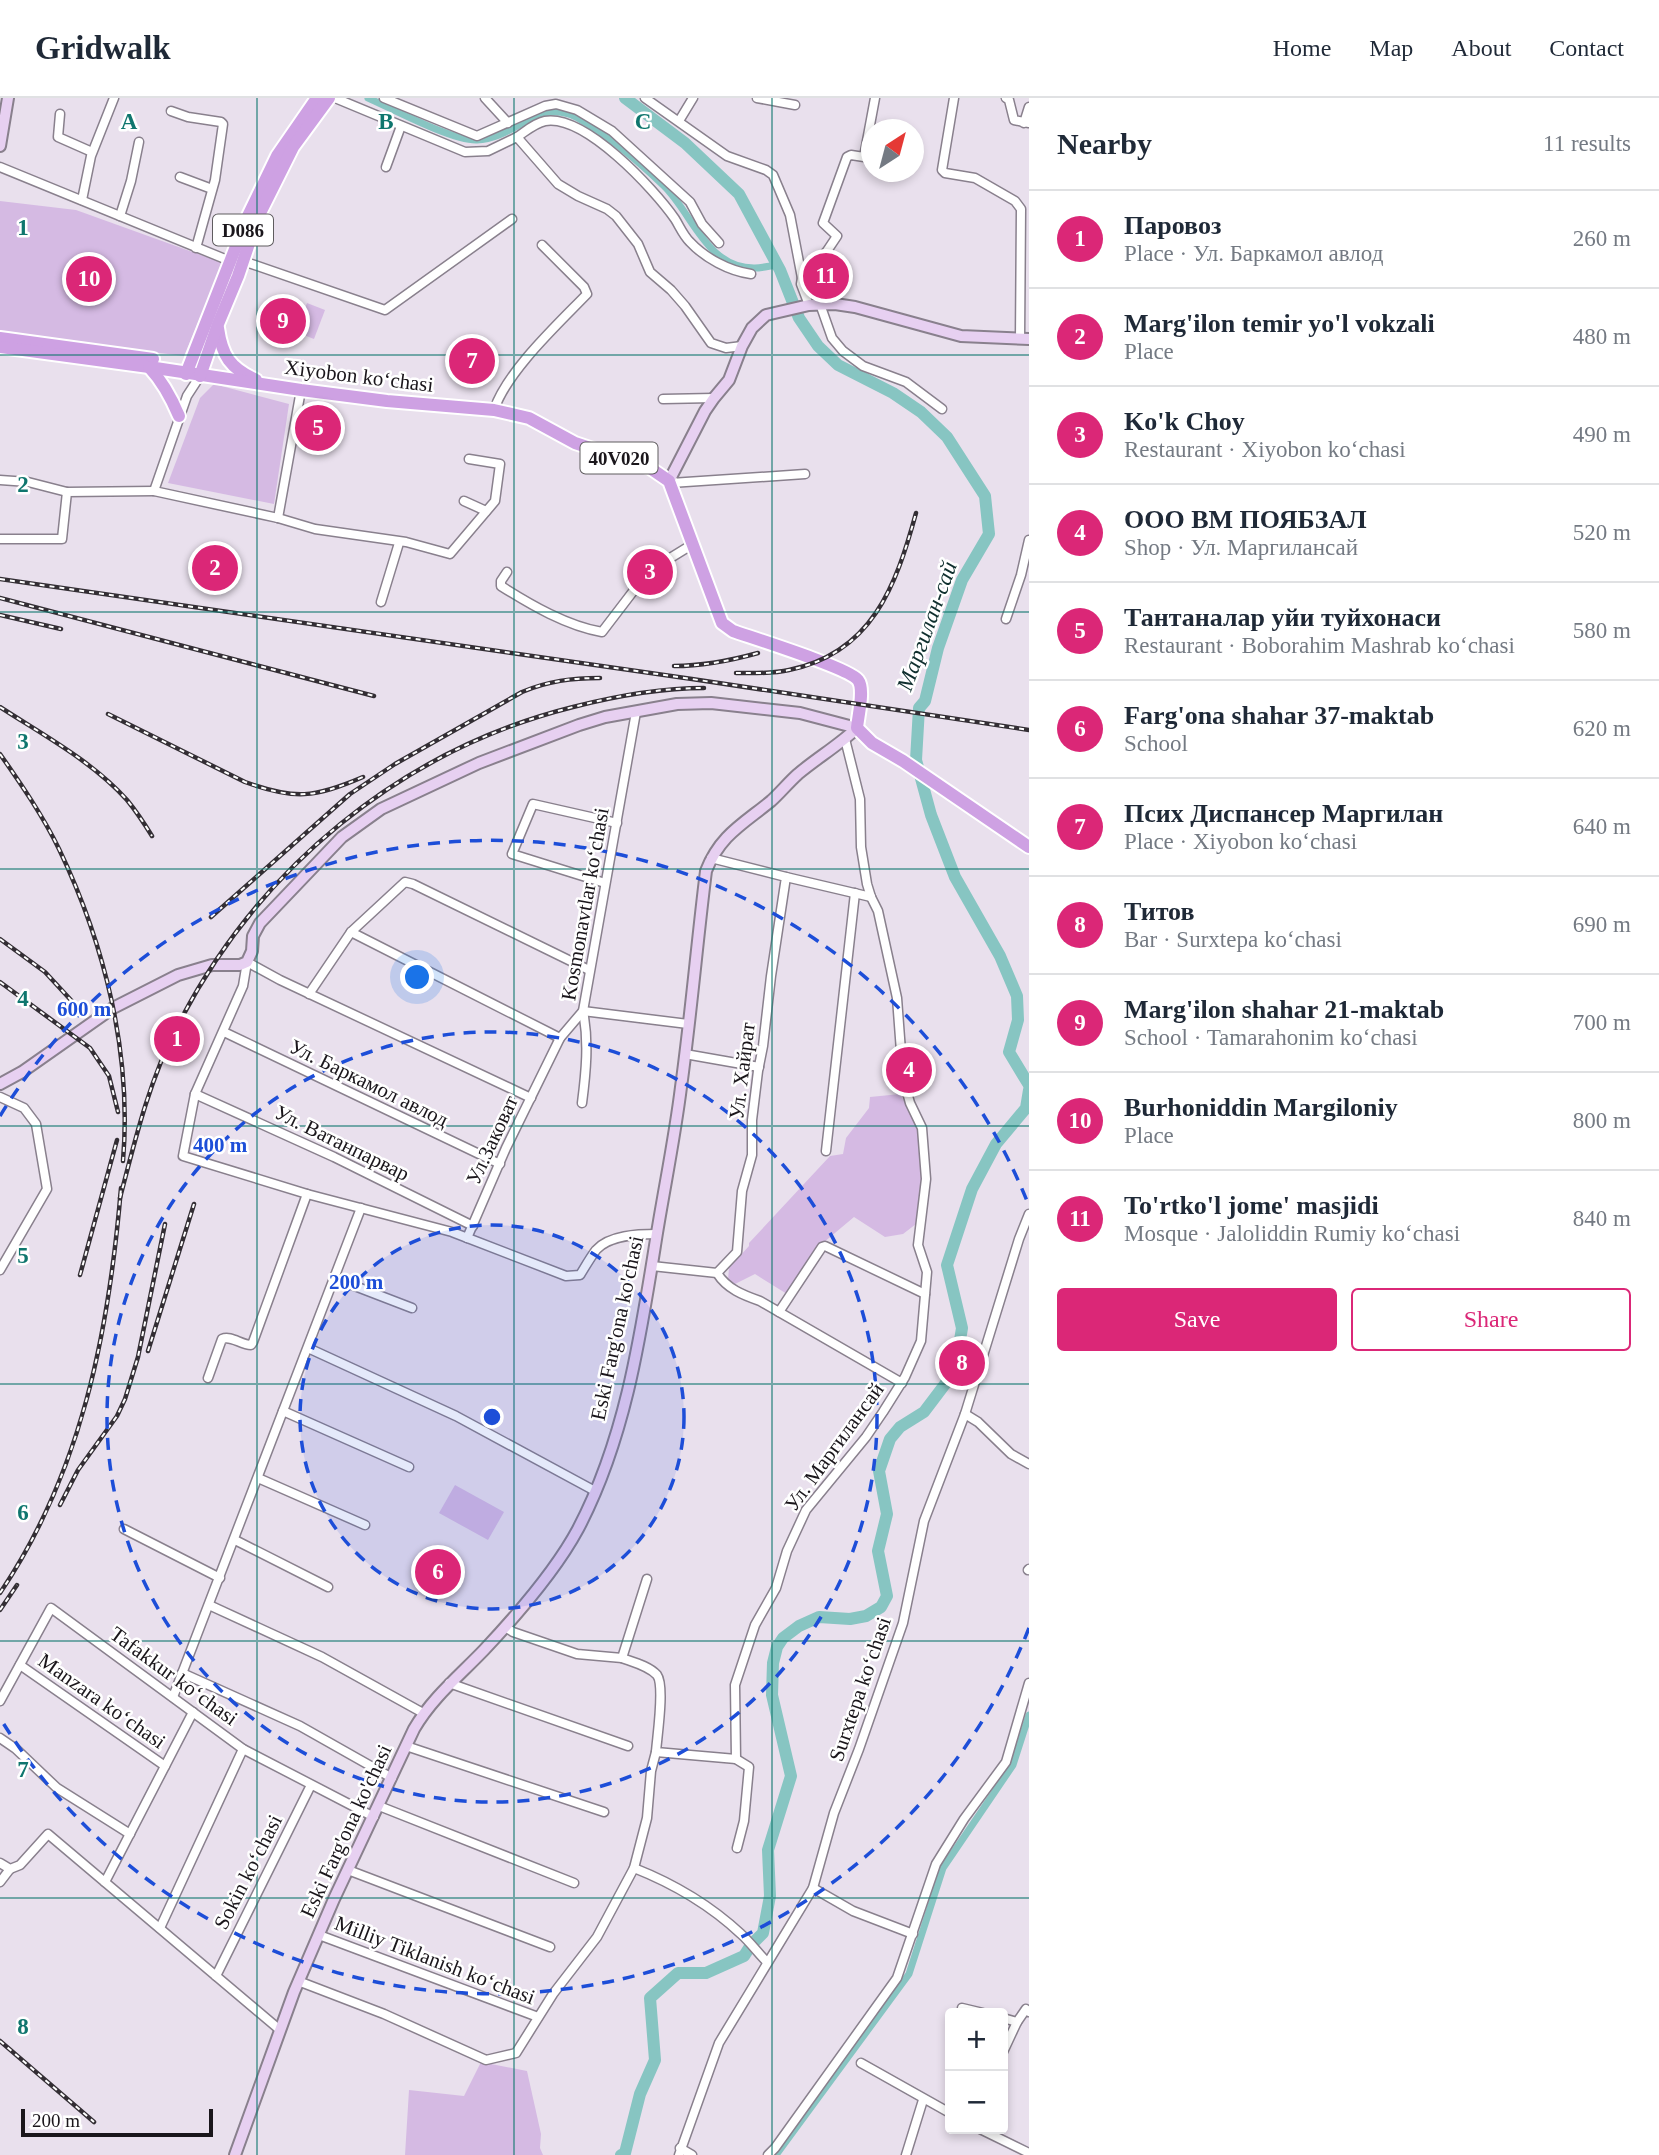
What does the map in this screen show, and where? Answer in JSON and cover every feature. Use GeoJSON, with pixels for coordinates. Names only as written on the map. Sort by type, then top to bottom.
{"type":"FeatureCollection","features":[{"type":"Feature","properties":{"kind":"main road"},"geometry":{"type":"LineString","coordinates":[[0,146],[8,98]]}},
{"type":"Feature","properties":{"kind":"main road","name":"D086"},"geometry":{"type":"LineString","coordinates":[[187,370],[233,265],[284,162],[320,102]]}},
{"type":"Feature","properties":{"kind":"main road","name":"D086"},"geometry":{"type":"LineString","coordinates":[[201,373],[238,276],[233,265]]}},
{"type":"Feature","properties":{"kind":"main road"},"geometry":{"type":"LineString","coordinates":[[670,482],[714,398],[729,380],[742,346],[759,320],[766,315],[809,305],[855,307],[961,336],[1025,339]]}},
{"type":"Feature","properties":{"kind":"main road"},"geometry":{"type":"LineString","coordinates":[[218,324],[222,349],[227,359],[236,369],[266,385]]}},
{"type":"Feature","properties":{"kind":"main road","name":"40V020"},"geometry":{"type":"LineString","coordinates":[[0,338],[113,353],[201,373]]}},
{"type":"Feature","properties":{"kind":"main road","name":"40V020"},"geometry":{"type":"LineString","coordinates":[[0,347],[187,370]]}},
{"type":"Feature","properties":{"kind":"main road"},"geometry":{"type":"LineString","coordinates":[[149,367],[170,394],[179,416]]}},
{"type":"Feature","properties":{"kind":"main road","name":"Xiyobon koʻchasi"},"geometry":{"type":"LineString","coordinates":[[201,373],[301,390],[494,410],[529,418],[575,443],[650,468],[670,482]]}},
{"type":"Feature","properties":{"kind":"main road","name":"40V020"},"geometry":{"type":"LineString","coordinates":[[670,482],[722,624],[733,631],[840,669],[859,680],[861,688],[857,728]]}},
{"type":"Feature","properties":{"kind":"main road"},"geometry":{"type":"LineString","coordinates":[[0,1084],[22,1072],[113,1008],[178,975],[212,965],[240,965],[247,961],[252,951],[253,936],[260,923],[342,837],[381,809],[479,763],[605,717],[677,704],[728,704],[800,713],[857,728],[872,743],[903,761],[1029,847]]}},
{"type":"Feature","properties":{"kind":"main road","name":"Eski Farg'ona ko'chasi"},"geometry":{"type":"LineString","coordinates":[[235,2155],[299,1981],[348,1870],[423,1713],[505,1627],[557,1563],[578,1528],[595,1491],[621,1417],[652,1266],[681,1088],[706,871],[711,858],[720,843],[733,830],[857,728]]}},
{"type":"Feature","properties":{"kind":"street"},"geometry":{"type":"LineString","coordinates":[[82,200],[92,152],[114,98]]}},
{"type":"Feature","properties":{"kind":"street"},"geometry":{"type":"LineString","coordinates":[[335,98],[465,152],[488,150],[517,137],[532,126],[550,121],[581,130],[637,174],[697,248],[731,270],[751,274]]}},
{"type":"Feature","properties":{"kind":"street"},"geometry":{"type":"LineString","coordinates":[[384,98],[477,136],[547,102],[577,110],[612,131],[690,202],[702,223],[719,243]]}},
{"type":"Feature","properties":{"kind":"street"},"geometry":{"type":"LineString","coordinates":[[485,98],[508,123]]}},
{"type":"Feature","properties":{"kind":"street"},"geometry":{"type":"LineString","coordinates":[[645,98],[727,156],[766,170],[773,176],[790,215],[801,284],[809,305],[832,338],[843,351],[863,366],[906,382],[942,409]]}},
{"type":"Feature","properties":{"kind":"street"},"geometry":{"type":"LineString","coordinates":[[678,121],[693,98]]}},
{"type":"Feature","properties":{"kind":"street"},"geometry":{"type":"LineString","coordinates":[[757,98],[796,105]]}},
{"type":"Feature","properties":{"kind":"street"},"geometry":{"type":"LineString","coordinates":[[802,278],[837,236],[823,223],[847,157],[864,156],[875,98]]}},
{"type":"Feature","properties":{"kind":"street"},"geometry":{"type":"LineString","coordinates":[[954,98],[942,170],[944,173],[975,178],[1014,201],[1021,209],[1025,339]]}},
{"type":"Feature","properties":{"kind":"street"},"geometry":{"type":"LineString","coordinates":[[1006,98],[1009,100],[1012,118],[1027,123],[1029,107]]}},
{"type":"Feature","properties":{"kind":"street"},"geometry":{"type":"LineString","coordinates":[[171,111],[188,117],[222,122],[212,189],[196,248]]}},
{"type":"Feature","properties":{"kind":"street"},"geometry":{"type":"LineString","coordinates":[[60,114],[58,136],[92,152]]}},
{"type":"Feature","properties":{"kind":"street"},"geometry":{"type":"LineString","coordinates":[[386,167],[401,126]]}},
{"type":"Feature","properties":{"kind":"street"},"geometry":{"type":"LineString","coordinates":[[517,137],[558,184],[616,216],[638,244],[650,272],[685,306],[712,343],[726,348],[742,346]]}},
{"type":"Feature","properties":{"kind":"street"},"geometry":{"type":"LineString","coordinates":[[120,216],[139,142]]}},
{"type":"Feature","properties":{"kind":"street"},"geometry":{"type":"LineString","coordinates":[[0,167],[233,265],[385,310],[512,219]]}},
{"type":"Feature","properties":{"kind":"street"},"geometry":{"type":"LineString","coordinates":[[180,177],[212,189]]}},
{"type":"Feature","properties":{"kind":"street"},"geometry":{"type":"LineString","coordinates":[[494,410],[496,402],[518,369],[587,294],[584,287],[542,245]]}},
{"type":"Feature","properties":{"kind":"street"},"geometry":{"type":"LineString","coordinates":[[187,370],[189,391]]}},
{"type":"Feature","properties":{"kind":"street"},"geometry":{"type":"LineString","coordinates":[[154,491],[179,416],[189,391],[201,373]]}},
{"type":"Feature","properties":{"kind":"street"},"geometry":{"type":"LineString","coordinates":[[278,517],[301,390]]}},
{"type":"Feature","properties":{"kind":"street"},"geometry":{"type":"LineString","coordinates":[[663,399],[714,398]]}},
{"type":"Feature","properties":{"kind":"street"},"geometry":{"type":"LineString","coordinates":[[0,480],[28,482],[67,492],[154,491],[278,517],[315,529],[405,542],[450,554],[492,505],[497,495],[500,464],[468,459]]}},
{"type":"Feature","properties":{"kind":"street"},"geometry":{"type":"LineString","coordinates":[[670,482],[805,474]]}},
{"type":"Feature","properties":{"kind":"street"},"geometry":{"type":"LineString","coordinates":[[0,539],[62,540],[67,492]]}},
{"type":"Feature","properties":{"kind":"street"},"geometry":{"type":"LineString","coordinates":[[464,501],[486,511]]}},
{"type":"Feature","properties":{"kind":"street"},"geometry":{"type":"LineString","coordinates":[[1006,619],[1021,575],[1029,540]]}},
{"type":"Feature","properties":{"kind":"street"},"geometry":{"type":"LineString","coordinates":[[381,602],[399,542]]}},
{"type":"Feature","properties":{"kind":"street"},"geometry":{"type":"LineString","coordinates":[[507,572],[501,586],[567,621],[602,632],[641,581],[693,544]]}},
{"type":"Feature","properties":{"kind":"street","name":"Kosmonavtlar koʻchasi"},"geometry":{"type":"LineString","coordinates":[[582,1103],[587,1063],[583,1011],[636,712]]}},
{"type":"Feature","properties":{"kind":"street","name":"Ул. Маргилансай"},"geometry":{"type":"LineString","coordinates":[[736,1759],[735,1685],[755,1625],[776,1588],[787,1551],[806,1510],[866,1437],[902,1383],[921,1341],[927,1272],[918,1245],[926,1179],[922,1128],[910,1103],[903,1078],[897,998],[878,911],[871,897],[861,847],[860,799],[845,739]]}},
{"type":"Feature","properties":{"kind":"street"},"geometry":{"type":"LineString","coordinates":[[605,883],[512,854],[533,804],[617,823]]}},
{"type":"Feature","properties":{"kind":"street"},"geometry":{"type":"LineString","coordinates":[[711,858],[871,897]]}},
{"type":"Feature","properties":{"kind":"street","name":"Ул. Хайрат"},"geometry":{"type":"LineString","coordinates":[[717,1273],[737,1252],[742,1191],[752,1155],[752,1120],[786,877]]}},
{"type":"Feature","properties":{"kind":"street"},"geometry":{"type":"LineString","coordinates":[[309,994],[352,932],[402,884],[408,882],[589,970]]}},
{"type":"Feature","properties":{"kind":"street"},"geometry":{"type":"LineString","coordinates":[[826,1151],[855,893]]}},
{"type":"Feature","properties":{"kind":"street"},"geometry":{"type":"LineString","coordinates":[[352,932],[560,1038]]}},
{"type":"Feature","properties":{"kind":"street"},"geometry":{"type":"LineString","coordinates":[[531,1098],[309,994],[247,961],[243,986],[195,1094],[183,1156],[307,1194],[467,1237],[566,1276],[580,1275],[598,1248],[609,1241],[640,1234],[657,1234]]}},
{"type":"Feature","properties":{"kind":"street"},"geometry":{"type":"LineString","coordinates":[[583,1011],[688,1024]]}},
{"type":"Feature","properties":{"kind":"street","name":"Ул.Заковат"},"geometry":{"type":"LineString","coordinates":[[467,1237],[560,1038],[583,1011]]}},
{"type":"Feature","properties":{"kind":"street","name":"Ул. Баркамол авлод"},"geometry":{"type":"LineString","coordinates":[[224,1032],[500,1164]]}},
{"type":"Feature","properties":{"kind":"street"},"geometry":{"type":"LineString","coordinates":[[685,1054],[759,1067]]}},
{"type":"Feature","properties":{"kind":"street","name":"Ул. Ватанпарвар"},"geometry":{"type":"LineString","coordinates":[[195,1094],[334,1157],[473,1226]]}},
{"type":"Feature","properties":{"kind":"street"},"geometry":{"type":"LineString","coordinates":[[0,1097],[24,1108],[36,1124],[47,1189],[0,1269]]}},
{"type":"Feature","properties":{"kind":"street"},"geometry":{"type":"LineString","coordinates":[[208,1378],[222,1339],[230,1338],[247,1345],[253,1342],[307,1194]]}},
{"type":"Feature","properties":{"kind":"street"},"geometry":{"type":"LineString","coordinates":[[173,1697],[361,1208]]}},
{"type":"Feature","properties":{"kind":"street","name":"Surxtepa koʻchasi"},"geometry":{"type":"LineString","coordinates":[[680,2151],[719,2043],[813,1888],[834,1812],[903,1623],[924,1521],[965,1414],[1019,1238],[1029,1214]]}},
{"type":"Feature","properties":{"kind":"street"},"geometry":{"type":"LineString","coordinates":[[779,1312],[825,1246],[925,1294]]}},
{"type":"Feature","properties":{"kind":"street"},"geometry":{"type":"LineString","coordinates":[[652,1266],[717,1273],[722,1282],[738,1293],[760,1301],[902,1383]]}},
{"type":"Feature","properties":{"kind":"street"},"geometry":{"type":"LineString","coordinates":[[334,1278],[412,1308]]}},
{"type":"Feature","properties":{"kind":"street"},"geometry":{"type":"LineString","coordinates":[[308,1348],[456,1416],[595,1491]]}},
{"type":"Feature","properties":{"kind":"street"},"geometry":{"type":"LineString","coordinates":[[283,1411],[409,1467]]}},
{"type":"Feature","properties":{"kind":"street"},"geometry":{"type":"LineString","coordinates":[[965,1414],[978,1422],[1011,1454],[1029,1464]]}},
{"type":"Feature","properties":{"kind":"street"},"geometry":{"type":"LineString","coordinates":[[258,1478],[365,1525]]}},
{"type":"Feature","properties":{"kind":"street"},"geometry":{"type":"LineString","coordinates":[[124,1529],[220,1578]]}},
{"type":"Feature","properties":{"kind":"street"},"geometry":{"type":"LineString","coordinates":[[235,1540],[328,1587]]}},
{"type":"Feature","properties":{"kind":"street"},"geometry":{"type":"LineString","coordinates":[[622,1658],[647,1579]]}},
{"type":"Feature","properties":{"kind":"street"},"geometry":{"type":"LineString","coordinates":[[209,1605],[322,1657],[423,1713]]}},
{"type":"Feature","properties":{"kind":"street","name":"Tafakkur koʻchasi"},"geometry":{"type":"LineString","coordinates":[[0,1701],[51,1608],[243,1749],[373,1817]]}},
{"type":"Feature","properties":{"kind":"street"},"geometry":{"type":"LineString","coordinates":[[299,1981],[384,2014],[486,2060],[516,2053],[538,2017],[597,1937],[634,1868],[647,1818],[656,1752],[661,1688],[659,1677],[649,1669],[622,1658],[577,1654],[505,1627]]}},
{"type":"Feature","properties":{"kind":"street","name":"Manzara koʻchasi"},"geometry":{"type":"LineString","coordinates":[[20,1665],[165,1766]]}},
{"type":"Feature","properties":{"kind":"street"},"geometry":{"type":"LineString","coordinates":[[182,1673],[300,1727],[392,1778]]}},
{"type":"Feature","properties":{"kind":"street"},"geometry":{"type":"LineString","coordinates":[[449,1683],[628,1746]]}},
{"type":"Feature","properties":{"kind":"street"},"geometry":{"type":"LineString","coordinates":[[768,2155],[897,1978],[936,1864],[964,1819],[1006,1762],[1029,1683]]}},
{"type":"Feature","properties":{"kind":"street"},"geometry":{"type":"LineString","coordinates":[[105,1882],[193,1712]]}},
{"type":"Feature","properties":{"kind":"street"},"geometry":{"type":"LineString","coordinates":[[0,1738],[16,1749],[57,1788],[130,1834]]}},
{"type":"Feature","properties":{"kind":"street"},"geometry":{"type":"LineString","coordinates":[[406,1745],[604,1812]]}},
{"type":"Feature","properties":{"kind":"street"},"geometry":{"type":"LineString","coordinates":[[160,1928],[243,1749]]}},
{"type":"Feature","properties":{"kind":"street"},"geometry":{"type":"LineString","coordinates":[[656,1752],[736,1759],[749,1767],[744,1821],[737,1848]]}},
{"type":"Feature","properties":{"kind":"street","name":"Sokin koʻchasi"},"geometry":{"type":"LineString","coordinates":[[216,1976],[312,1785]]}},
{"type":"Feature","properties":{"kind":"street"},"geometry":{"type":"LineString","coordinates":[[379,1806],[574,1883]]}},
{"type":"Feature","properties":{"kind":"street"},"geometry":{"type":"LineString","coordinates":[[0,1882],[10,1870],[20,1866],[48,1834],[280,2029]]}},
{"type":"Feature","properties":{"kind":"street"},"geometry":{"type":"LineString","coordinates":[[0,1863],[10,1870]]}},
{"type":"Feature","properties":{"kind":"street"},"geometry":{"type":"LineString","coordinates":[[634,1868],[660,1878],[729,1923],[766,1962]]}},
{"type":"Feature","properties":{"kind":"street"},"geometry":{"type":"LineString","coordinates":[[348,1870],[550,1947]]}},
{"type":"Feature","properties":{"kind":"street"},"geometry":{"type":"LineString","coordinates":[[813,1888],[853,1911],[913,1934]]}},
{"type":"Feature","properties":{"kind":"street","name":"Milliy Tiklanish koʻchasi"},"geometry":{"type":"LineString","coordinates":[[319,1935],[538,2017]]}},
{"type":"Feature","properties":{"kind":"street"},"geometry":{"type":"LineString","coordinates":[[1008,2041],[1026,2009],[1029,2012]]}},
{"type":"Feature","properties":{"kind":"street"},"geometry":{"type":"LineString","coordinates":[[1008,2019],[1017,2022]]}},
{"type":"Feature","properties":{"kind":"street"},"geometry":{"type":"LineString","coordinates":[[861,2063],[945,2111]]}},
{"type":"Feature","properties":{"kind":"street"},"geometry":{"type":"LineString","coordinates":[[906,2155],[923,2100]]}},
{"type":"Feature","properties":{"kind":"street"},"geometry":{"type":"LineString","coordinates":[[990,2134],[1029,2153]]}},
{"type":"Feature","properties":{"kind":"street"},"geometry":{"type":"LineString","coordinates":[[680,2151],[692,2155]]}},
{"type":"Feature","properties":{"kind":"shaded area"},"geometry":{"type":"Polygon","coordinates":[[[0,201],[76,210],[223,263],[184,356],[0,333],[0,201]]]}},
{"type":"Feature","properties":{"kind":"shaded area"},"geometry":{"type":"Polygon","coordinates":[[[307,303],[325,310],[314,339],[296,332],[307,303]]]}},
{"type":"Feature","properties":{"kind":"shaded area"},"geometry":{"type":"Polygon","coordinates":[[[214,384],[289,404],[274,504],[168,483],[200,398],[214,384]]]}},
{"type":"Feature","properties":{"kind":"shaded area"},"geometry":{"type":"Polygon","coordinates":[[[900,1094],[919,1126],[924,1175],[916,1224],[903,1234],[885,1237],[854,1217],[823,1243],[787,1294],[755,1274],[733,1285],[728,1280],[729,1268],[830,1156],[843,1154],[846,1138],[869,1108],[870,1097],[900,1094]]]}},
{"type":"Feature","properties":{"kind":"shaded area"},"geometry":{"type":"Polygon","coordinates":[[[455,1485],[504,1512],[488,1540],[439,1513],[455,1485]]]}},
{"type":"Feature","properties":{"kind":"shaded area"},"geometry":{"type":"Polygon","coordinates":[[[481,2062],[527,2071],[543,2155],[405,2155],[409,2090],[464,2096],[481,2062]]]}},
{"type":"Feature","properties":{"kind":"waterway"},"geometry":{"type":"LineString","coordinates":[[368,98],[438,130],[466,139],[491,138],[550,112],[562,112],[576,117],[622,148],[664,186],[712,250],[724,259],[738,266],[755,268],[776,265]]}},
{"type":"Feature","properties":{"kind":"waterway","name":"Маргилан-сай"},"geometry":{"type":"LineString","coordinates":[[625,98],[685,143],[739,194],[780,270],[799,318],[818,346],[838,365],[893,393],[921,412],[947,437],[985,496],[989,534],[962,580],[938,648],[925,701],[919,708],[916,760],[931,815],[955,877],[1000,956],[1017,996],[1018,1020],[1009,1052],[1029,1085]]}},
{"type":"Feature","properties":{"kind":"waterway","name":"Маргилан-сай"},"geometry":{"type":"LineString","coordinates":[[621,2155],[625,2153],[640,2094],[655,2060],[650,1998],[678,1973],[706,1973],[744,1956],[763,1933],[770,1896],[768,1850],[791,1776],[772,1695],[773,1663],[777,1647],[783,1638],[799,1626],[819,1617],[850,1619],[866,1616],[881,1607],[887,1596],[878,1551],[887,1514],[879,1471],[890,1439],[900,1427],[924,1412],[955,1371],[962,1328],[947,1265],[972,1189],[996,1144],[1026,1108],[1029,1090]]}},
{"type":"Feature","properties":{"kind":"waterway"},"geometry":{"type":"LineString","coordinates":[[776,2155],[909,1974],[943,1868],[1013,1765],[1029,1715]]}},
{"type":"Feature","properties":{"kind":"railway"},"geometry":{"type":"LineString","coordinates":[[736,673],[789,670],[817,661],[841,649],[876,613],[889,590],[916,513]]}},
{"type":"Feature","properties":{"kind":"railway"},"geometry":{"type":"LineString","coordinates":[[0,579],[1029,730]]}},
{"type":"Feature","properties":{"kind":"railway"},"geometry":{"type":"LineString","coordinates":[[0,598],[374,696]]}},
{"type":"Feature","properties":{"kind":"railway"},"geometry":{"type":"LineString","coordinates":[[0,615],[61,629]]}},
{"type":"Feature","properties":{"kind":"railway"},"geometry":{"type":"LineString","coordinates":[[674,666],[716,663],[758,653]]}},
{"type":"Feature","properties":{"kind":"railway"},"geometry":{"type":"LineString","coordinates":[[211,917],[350,794],[395,764],[522,692],[560,681],[600,678]]}},
{"type":"Feature","properties":{"kind":"railway"},"geometry":{"type":"LineString","coordinates":[[120,1198],[158,1068],[177,1027],[210,970],[248,916],[292,868],[340,824],[393,785],[450,753],[510,727],[573,707],[621,696],[671,689],[704,688]]}},
{"type":"Feature","properties":{"kind":"railway"},"geometry":{"type":"LineString","coordinates":[[0,707],[98,773],[127,800],[152,836]]}},
{"type":"Feature","properties":{"kind":"railway"},"geometry":{"type":"LineString","coordinates":[[108,714],[245,782],[278,792],[317,793],[363,777]]}},
{"type":"Feature","properties":{"kind":"railway"},"geometry":{"type":"LineString","coordinates":[[0,754],[39,812],[59,849],[90,923],[102,962],[119,1041],[125,1121],[123,1161]]}},
{"type":"Feature","properties":{"kind":"railway"},"geometry":{"type":"LineString","coordinates":[[0,939],[45,972],[81,1011]]}},
{"type":"Feature","properties":{"kind":"railway"},"geometry":{"type":"LineString","coordinates":[[0,982],[90,1048],[109,1076],[118,1112]]}},
{"type":"Feature","properties":{"kind":"railway"},"geometry":{"type":"LineString","coordinates":[[80,1275],[117,1140]]}},
{"type":"Feature","properties":{"kind":"railway"},"geometry":{"type":"LineString","coordinates":[[0,1593],[28,1547],[52,1499],[87,1399],[109,1295],[121,1188]]}},
{"type":"Feature","properties":{"kind":"railway"},"geometry":{"type":"LineString","coordinates":[[148,1351],[194,1204]]}},
{"type":"Feature","properties":{"kind":"railway"},"geometry":{"type":"LineString","coordinates":[[60,1505],[78,1470],[117,1416],[125,1399],[138,1357],[165,1224]]}},
{"type":"Feature","properties":{"kind":"railway"},"geometry":{"type":"LineString","coordinates":[[0,1610],[17,1585]]}},
{"type":"Feature","properties":{"kind":"railway"},"geometry":{"type":"LineString","coordinates":[[0,2041],[94,2122]]}},
{"type":"Feature","properties":{"kind":"place","name":"To'rtko'l jome' masjidi"},"geometry":{"type":"Point","coordinates":[826,276]}},
{"type":"Feature","properties":{"kind":"place","name":"Burhoniddin Margiloniy"},"geometry":{"type":"Point","coordinates":[89,279]}},
{"type":"Feature","properties":{"kind":"place","name":"Marg'ilon shahar 21-maktab"},"geometry":{"type":"Point","coordinates":[283,321]}},
{"type":"Feature","properties":{"kind":"place","name":"Псих Диспансер Маргилан"},"geometry":{"type":"Point","coordinates":[472,361]}},
{"type":"Feature","properties":{"kind":"place","name":"Тантаналар уйи туйхонаси"},"geometry":{"type":"Point","coordinates":[318,428]}},
{"type":"Feature","properties":{"kind":"place","name":"Marg'ilon temir yo'l vokzali"},"geometry":{"type":"Point","coordinates":[215,568]}},
{"type":"Feature","properties":{"kind":"place","name":"Ko'k Choy"},"geometry":{"type":"Point","coordinates":[650,572]}},
{"type":"Feature","properties":{"kind":"place","name":"Паровоз"},"geometry":{"type":"Point","coordinates":[177,1039]}},
{"type":"Feature","properties":{"kind":"place","name":"ООО ВМ ПОЯБЗАЛ"},"geometry":{"type":"Point","coordinates":[909,1070]}},
{"type":"Feature","properties":{"kind":"place","name":"Титов"},"geometry":{"type":"Point","coordinates":[962,1363]}},
{"type":"Feature","properties":{"kind":"place","name":"Farg'ona shahar 37-maktab"},"geometry":{"type":"Point","coordinates":[438,1572]}}]}
